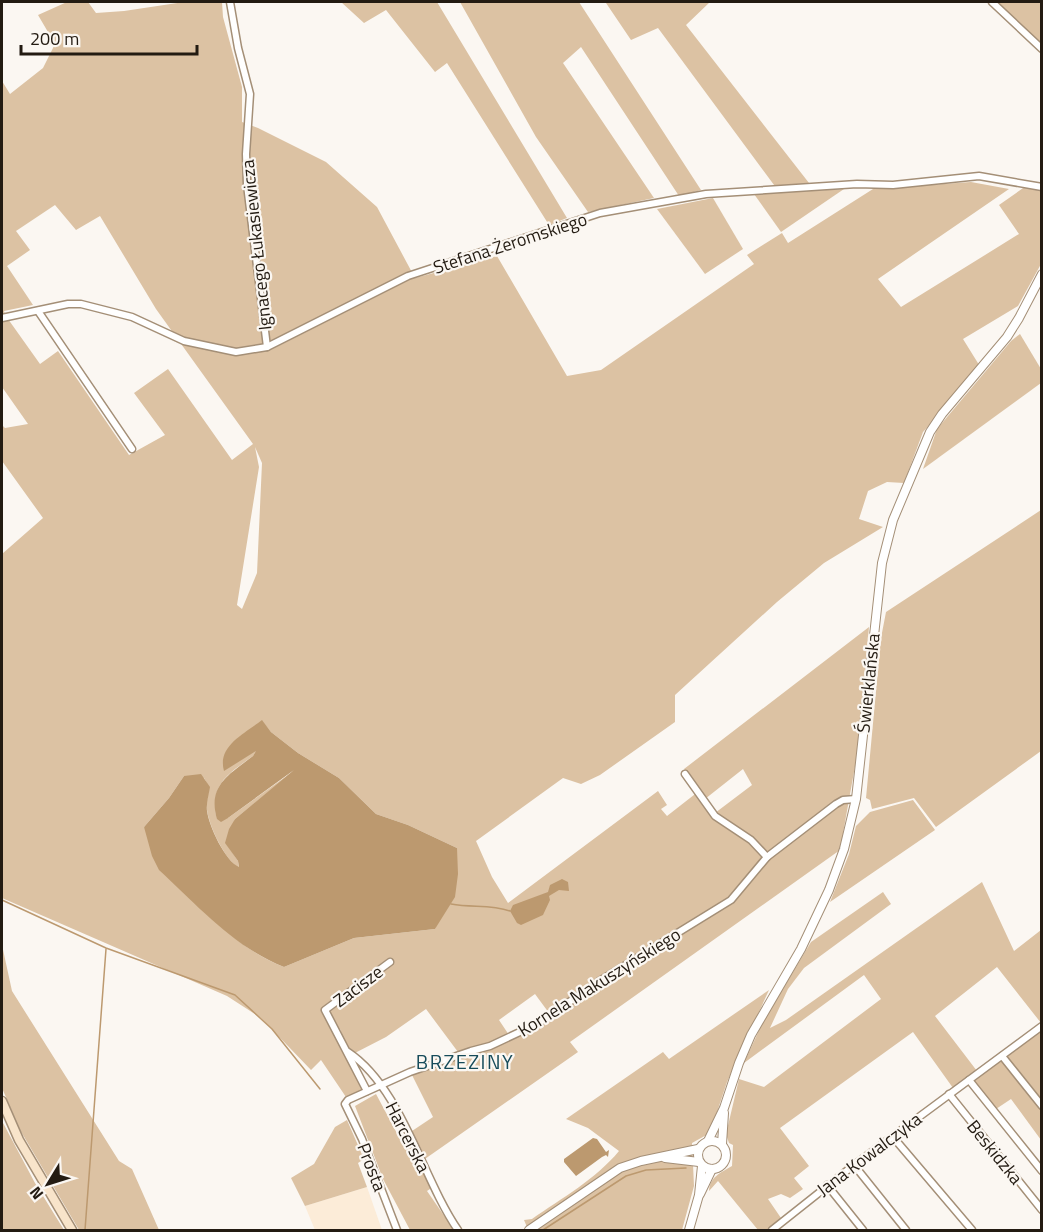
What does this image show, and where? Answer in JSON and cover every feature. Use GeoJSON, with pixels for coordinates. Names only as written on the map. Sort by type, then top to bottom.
{"type":"FeatureCollection","features":[{"type":"Feature","properties":{"kind":"main road"},"geometry":{"type":"LineString","coordinates":[[2,1101],[19,1140],[72,1230]]}},
{"type":"Feature","properties":{"kind":"street","name":"Ignacego Łukasiewicza"},"geometry":{"type":"LineString","coordinates":[[230,2],[238,48],[250,94],[246,154],[247,185],[267,347]]}},
{"type":"Feature","properties":{"kind":"street"},"geometry":{"type":"LineString","coordinates":[[992,2],[1041,49]]}},
{"type":"Feature","properties":{"kind":"street","name":"Stefana Żeromskiego"},"geometry":{"type":"LineString","coordinates":[[2,318],[68,304],[81,304],[132,317],[184,341],[236,352],[267,347],[408,276],[600,213],[706,194],[857,184],[893,185],[979,176],[1041,187]]}},
{"type":"Feature","properties":{"kind":"street","name":"Świerklańska"},"geometry":{"type":"LineString","coordinates":[[708,1141],[724,1108],[751,1035],[798,955],[829,890],[844,849],[856,799],[880,578],[893,520],[930,432],[942,414],[1007,337],[1041,274]]}},
{"type":"Feature","properties":{"kind":"street"},"geometry":{"type":"LineString","coordinates":[[38,311],[132,449]]}},
{"type":"Feature","properties":{"kind":"street"},"geometry":{"type":"LineString","coordinates":[[685,774],[715,816],[753,841],[767,857]]}},
{"type":"Feature","properties":{"kind":"street","name":"Kornela Makuszyńskiego"},"geometry":{"type":"LineString","coordinates":[[345,1104],[380,1084],[490,1046],[529,1029],[602,980],[731,900],[767,857],[836,804],[843,800],[856,799]]}},
{"type":"Feature","properties":{"kind":"street","name":"Zacisze"},"geometry":{"type":"LineString","coordinates":[[325,1010],[390,962]]}},
{"type":"Feature","properties":{"kind":"street","name":"Harcerska"},"geometry":{"type":"LineString","coordinates":[[325,1010],[367,1091]]}},
{"type":"Feature","properties":{"kind":"street","name":"Jana Kowalczyka"},"geometry":{"type":"LineString","coordinates":[[772,1230],[827,1185],[1041,1026]]}},
{"type":"Feature","properties":{"kind":"street","name":"Harcerska"},"geometry":{"type":"LineString","coordinates":[[348,1052],[380,1084],[458,1230]]}},
{"type":"Feature","properties":{"kind":"street"},"geometry":{"type":"LineString","coordinates":[[1002,1056],[1041,1106]]}},
{"type":"Feature","properties":{"kind":"street"},"geometry":{"type":"LineString","coordinates":[[969,1080],[1041,1171]]}},
{"type":"Feature","properties":{"kind":"street","name":"Beskidzka"},"geometry":{"type":"LineString","coordinates":[[949,1094],[1041,1210]]}},
{"type":"Feature","properties":{"kind":"street","name":"Prosta"},"geometry":{"type":"LineString","coordinates":[[345,1104],[362,1139],[397,1230]]}},
{"type":"Feature","properties":{"kind":"street","name":"Świerklańska"},"geometry":{"type":"LineString","coordinates":[[722,1144],[724,1108]]}},
{"type":"Feature","properties":{"kind":"street"},"geometry":{"type":"LineString","coordinates":[[893,1137],[972,1230]]}},
{"type":"Feature","properties":{"kind":"street"},"geometry":{"type":"LineString","coordinates":[[529,1230],[616,1171],[635,1162],[698,1149],[708,1141],[722,1144],[726,1158],[721,1166],[712,1169],[700,1164],[661,1158]]}},
{"type":"Feature","properties":{"kind":"street"},"geometry":{"type":"LineString","coordinates":[[698,1149],[699,1196]]}},
{"type":"Feature","properties":{"kind":"street"},"geometry":{"type":"LineString","coordinates":[[854,1165],[906,1230]]}},
{"type":"Feature","properties":{"kind":"street"},"geometry":{"type":"LineString","coordinates":[[689,1230],[699,1196],[712,1169]]}},
{"type":"Feature","properties":{"kind":"street"},"geometry":{"type":"LineString","coordinates":[[827,1185],[863,1230]]}},
{"type":"Feature","properties":{"kind":"shaded area"},"geometry":{"type":"Polygon","coordinates":[[[67,2],[88,2],[96,13],[184,2],[222,2],[223,17],[242,87],[242,122],[326,162],[377,207],[415,278],[497,256],[567,376],[601,370],[754,264],[747,255],[782,233],[788,243],[873,189],[971,182],[1009,189],[878,279],[901,307],[1019,234],[999,205],[1026,186],[1041,191],[1041,264],[1018,306],[963,339],[981,368],[923,432],[904,483],[887,482],[868,491],[859,519],[883,527],[824,563],[777,602],[675,695],[675,722],[600,775],[581,784],[563,778],[476,841],[492,877],[508,903],[658,791],[667,805],[661,809],[667,816],[699,791],[684,769],[869,627],[857,755],[840,850],[570,1042],[578,1052],[422,1161],[433,1187],[427,1191],[454,1230],[410,1230],[383,1179],[355,1106],[376,1094],[400,1139],[433,1117],[409,1069],[458,1052],[426,1009],[386,1037],[351,1055],[340,1029],[335,1037],[363,1089],[348,1100],[321,1060],[311,1070],[261,1018],[227,996],[2,898],[2,554],[43,518],[2,461],[2,425],[5,428],[28,424],[2,387],[2,321],[8,319],[40,364],[58,351],[129,455],[165,435],[134,393],[168,369],[232,460],[253,444],[156,309],[100,216],[76,230],[55,205],[16,231],[30,250],[7,266],[33,305],[4,311],[5,314],[2,315],[2,81],[10,94],[43,68],[55,44],[38,15],[67,2]],[[255,447],[259,467],[237,605],[242,609],[257,573],[262,463],[255,447]],[[262,721],[224,770],[257,750],[253,756],[230,773],[219,786],[216,794],[216,815],[228,818],[295,770],[235,819],[226,843],[238,861],[239,868],[228,858],[211,825],[207,810],[208,787],[204,778],[184,776],[144,827],[188,889],[221,926],[240,942],[284,967],[354,938],[435,929],[457,848],[408,825],[376,814],[339,778],[298,753],[271,732],[262,721]],[[743,769],[705,799],[715,813],[752,785],[743,769]],[[535,994],[499,1020],[509,1035],[527,1028],[549,1013],[535,994]]]}},
{"type":"Feature","properties":{"kind":"shaded area"},"geometry":{"type":"Polygon","coordinates":[[[341,2],[437,2],[567,218],[549,225],[447,63],[435,72],[386,10],[364,23],[341,2]]]}},
{"type":"Feature","properties":{"kind":"shaded area"},"geometry":{"type":"Polygon","coordinates":[[[460,2],[579,2],[701,190],[679,196],[581,47],[563,63],[654,198],[588,212],[536,137],[460,2]]]}},
{"type":"Feature","properties":{"kind":"shaded area"},"geometry":{"type":"Polygon","coordinates":[[[710,2],[686,25],[809,183],[777,189],[658,28],[631,40],[606,3],[710,2]]]}},
{"type":"Feature","properties":{"kind":"shaded area"},"geometry":{"type":"Polygon","coordinates":[[[992,2],[1041,2],[1041,49],[992,2]]]}},
{"type":"Feature","properties":{"kind":"shaded area"},"geometry":{"type":"Polygon","coordinates":[[[844,189],[781,232],[754,194],[844,189]]]}},
{"type":"Feature","properties":{"kind":"shaded area"},"geometry":{"type":"Polygon","coordinates":[[[713,198],[743,249],[705,274],[657,209],[713,198]]]}},
{"type":"Feature","properties":{"kind":"shaded area"},"geometry":{"type":"Polygon","coordinates":[[[1020,334],[1041,369],[1041,383],[923,469],[937,429],[1011,341],[1020,334]]]}},
{"type":"Feature","properties":{"kind":"shaded area"},"geometry":{"type":"Polygon","coordinates":[[[1041,510],[1041,751],[936,827],[914,798],[872,809],[870,800],[866,798],[881,638],[886,612],[1041,510]]]}},
{"type":"Feature","properties":{"kind":"shaded area"},"geometry":{"type":"Polygon","coordinates":[[[262,720],[271,732],[298,753],[339,778],[376,814],[408,825],[457,848],[458,874],[455,897],[435,929],[354,938],[284,967],[249,949],[233,937],[159,870],[152,856],[144,827],[184,776],[201,774],[210,787],[207,811],[214,834],[228,858],[239,867],[238,861],[225,843],[229,829],[235,819],[294,770],[228,818],[221,822],[217,819],[215,797],[218,789],[229,775],[256,751],[224,771],[224,754],[234,741],[262,720]]]}},
{"type":"Feature","properties":{"kind":"shaded area"},"geometry":{"type":"Polygon","coordinates":[[[913,800],[935,830],[830,902],[849,854],[856,826],[870,812],[913,800]]]}},
{"type":"Feature","properties":{"kind":"shaded area"},"geometry":{"type":"Polygon","coordinates":[[[562,879],[568,882],[569,891],[559,890],[549,896],[550,900],[543,915],[521,925],[517,923],[510,911],[513,905],[548,892],[550,885],[562,879]]]}},
{"type":"Feature","properties":{"kind":"shaded area"},"geometry":{"type":"Polygon","coordinates":[[[982,882],[1014,951],[1041,930],[1041,1023],[997,967],[935,1016],[977,1071],[953,1088],[913,1032],[780,1128],[809,1166],[794,1178],[803,1189],[790,1198],[781,1194],[768,1199],[781,1218],[767,1230],[758,1230],[718,1181],[709,1191],[714,1179],[732,1166],[733,1145],[729,1143],[726,1134],[739,1079],[764,1087],[881,999],[864,975],[744,1063],[762,1024],[811,942],[883,892],[891,904],[804,968],[788,989],[770,1028],[786,1020],[982,882]]]}},
{"type":"Feature","properties":{"kind":"shaded area"},"geometry":{"type":"Polygon","coordinates":[[[2,945],[12,991],[119,1161],[132,1169],[159,1230],[79,1230],[20,1130],[2,1088],[2,945]]]}},
{"type":"Feature","properties":{"kind":"shaded area"},"geometry":{"type":"Polygon","coordinates":[[[769,990],[727,1082],[710,1133],[692,1143],[694,1186],[682,1230],[522,1230],[527,1227],[524,1220],[532,1219],[578,1188],[619,1151],[588,1128],[566,1119],[663,1052],[669,1059],[769,990]]]}},
{"type":"Feature","properties":{"kind":"shaded area"},"geometry":{"type":"Polygon","coordinates":[[[1040,1031],[1042,1032],[1041,1140],[1011,1099],[993,1111],[971,1082],[1040,1031]]]}},
{"type":"Feature","properties":{"kind":"shaded area"},"geometry":{"type":"Polygon","coordinates":[[[347,1120],[364,1159],[358,1163],[367,1187],[305,1206],[291,1178],[314,1164],[335,1127],[347,1120]]]}},
{"type":"Feature","properties":{"kind":"shaded area"},"geometry":{"type":"Polygon","coordinates":[[[2,1121],[35,1183],[64,1230],[2,1230],[2,1121]]]}},
{"type":"Feature","properties":{"kind":"shaded area"},"geometry":{"type":"Polygon","coordinates":[[[593,1138],[597,1139],[606,1152],[609,1150],[608,1157],[606,1155],[602,1157],[576,1176],[564,1159],[593,1138]]]}},
{"type":"Feature","properties":{"kind":"shaded area"},"geometry":{"type":"Polygon","coordinates":[[[367,1187],[382,1230],[315,1230],[305,1206],[367,1187]]]}},
{"type":"Feature","properties":{"kind":"waterway"},"geometry":{"type":"LineString","coordinates":[[2,900],[106,948],[235,995],[272,1029],[320,1089]]}},
{"type":"Feature","properties":{"kind":"waterway"},"geometry":{"type":"LineString","coordinates":[[451,904],[510,911]]}},
{"type":"Feature","properties":{"kind":"waterway"},"geometry":{"type":"LineString","coordinates":[[85,1230],[106,949]]}},
{"type":"Feature","properties":{"kind":"waterway"},"geometry":{"type":"LineString","coordinates":[[543,1230],[626,1176],[646,1170],[686,1168]]}},
{"type":"Feature","properties":{"kind":"district","name":"BRZEZINY"},"geometry":{"type":"Point","coordinates":[465,1061]}}]}
